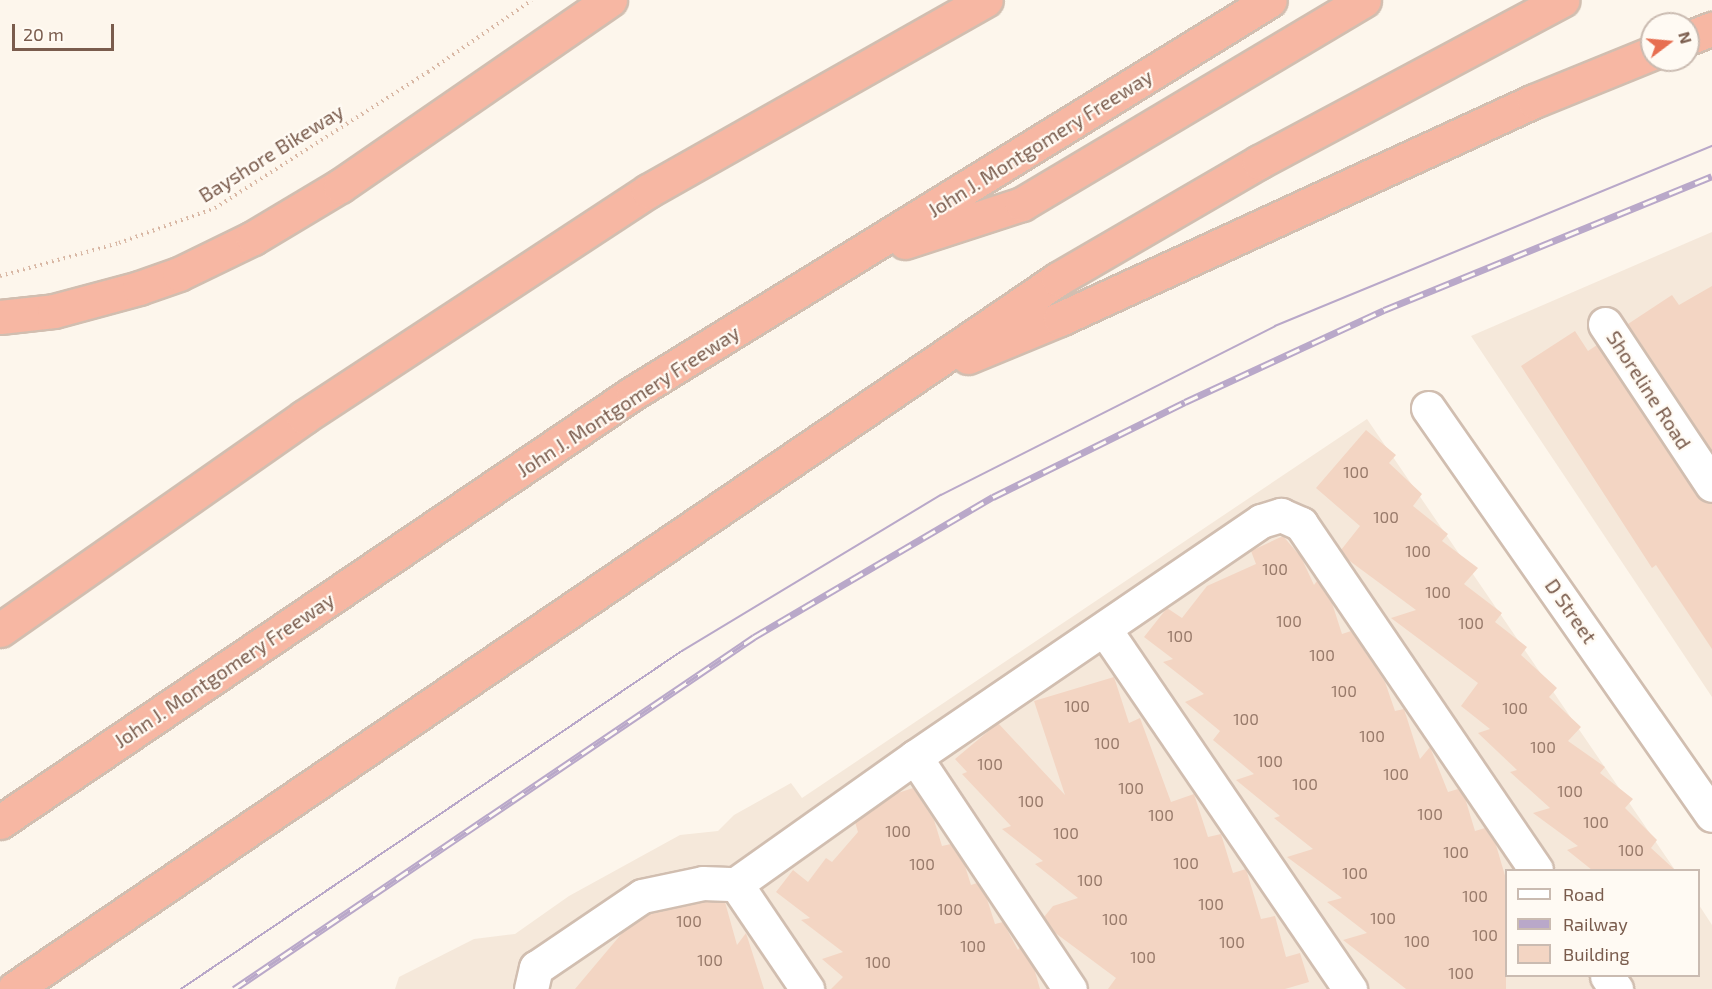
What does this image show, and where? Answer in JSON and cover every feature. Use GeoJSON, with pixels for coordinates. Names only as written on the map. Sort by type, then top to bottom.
{"type":"FeatureCollection","features":[{"type":"Feature","properties":{"kind":"highway"},"geometry":{"type":"LineString","coordinates":[[0,317],[54,311],[138,288],[179,274],[253,238],[340,186],[610,0]]}},
{"type":"Feature","properties":{"kind":"highway"},"geometry":{"type":"LineString","coordinates":[[0,630],[304,417],[648,191],[986,0]]}},
{"type":"Feature","properties":{"kind":"highway","name":"John J. Montgomery Freeway"},"geometry":{"type":"LineString","coordinates":[[0,822],[633,393],[855,259],[1270,0]]}},
{"type":"Feature","properties":{"kind":"highway"},"geometry":{"type":"LineString","coordinates":[[855,259],[1022,204],[1364,0]]}},
{"type":"Feature","properties":{"kind":"highway"},"geometry":{"type":"LineString","coordinates":[[14,989],[1058,279],[1229,179],[1562,0]]}},
{"type":"Feature","properties":{"kind":"highway"},"geometry":{"type":"LineString","coordinates":[[903,384],[1060,319],[1534,101],[1640,58]]}},
{"type":"Feature","properties":{"kind":"street","name":"Shoreline Road"},"geometry":{"type":"LineString","coordinates":[[1605,324],[1712,485]]}},
{"type":"Feature","properties":{"kind":"street","name":"D Street"},"geometry":{"type":"LineString","coordinates":[[1428,408],[1712,815]]}},
{"type":"Feature","properties":{"kind":"street"},"geometry":{"type":"LineString","coordinates":[[531,989],[536,968],[642,897],[703,883],[736,884],[915,757],[1105,630],[1261,521],[1281,515],[1302,524],[1535,869]]}},
{"type":"Feature","properties":{"kind":"street"},"geometry":{"type":"LineString","coordinates":[[1105,630],[1350,989]]}},
{"type":"Feature","properties":{"kind":"street"},"geometry":{"type":"LineString","coordinates":[[915,757],[1070,989]]}},
{"type":"Feature","properties":{"kind":"street"},"geometry":{"type":"LineString","coordinates":[[736,884],[807,989]]}},
{"type":"Feature","properties":{"kind":"path","name":"Bayshore Bikeway"},"geometry":{"type":"LineString","coordinates":[[0,276],[119,243],[215,208],[428,72],[532,0]]}},
{"type":"Feature","properties":{"kind":"shaded area"},"geometry":{"type":"Polygon","coordinates":[[[1712,232],[1712,697],[1471,336],[1712,232]]]}},
{"type":"Feature","properties":{"kind":"shaded area"},"geometry":{"type":"Polygon","coordinates":[[[1367,419],[1674,869],[1505,869],[1505,977],[1700,977],[1700,907],[1712,925],[1712,989],[395,989],[399,977],[474,939],[515,934],[569,896],[680,835],[718,831],[734,815],[791,783],[802,798],[1367,419]]]}},
{"type":"Feature","properties":{"kind":"building"},"geometry":{"type":"Polygon","coordinates":[[[1712,286],[1712,451],[1628,324],[1672,295],[1679,305],[1712,286]]]}},
{"type":"Feature","properties":{"kind":"building"},"geometry":{"type":"Polygon","coordinates":[[[1575,331],[1588,351],[1597,345],[1696,495],[1712,504],[1712,649],[1656,565],[1652,568],[1521,366],[1575,331]]]}},
{"type":"Feature","properties":{"kind":"building"},"geometry":{"type":"Polygon","coordinates":[[[1366,430],[1396,455],[1389,463],[1422,494],[1413,506],[1448,534],[1442,541],[1478,568],[1464,584],[1502,613],[1495,622],[1527,647],[1521,655],[1557,688],[1549,697],[1581,727],[1568,741],[1605,767],[1600,773],[1633,799],[1625,808],[1657,840],[1651,848],[1674,869],[1591,869],[1567,850],[1578,846],[1533,813],[1550,808],[1510,772],[1517,770],[1478,733],[1490,729],[1461,706],[1478,683],[1391,618],[1416,610],[1347,559],[1341,550],[1360,526],[1316,488],[1366,430]]]}},
{"type":"Feature","properties":{"kind":"building"},"geometry":{"type":"Polygon","coordinates":[[[1283,536],[1301,557],[1314,585],[1317,581],[1332,603],[1342,634],[1351,631],[1385,682],[1395,711],[1404,709],[1420,759],[1430,747],[1448,792],[1458,789],[1465,798],[1475,831],[1485,828],[1496,845],[1505,876],[1506,989],[1406,989],[1343,940],[1367,933],[1327,902],[1342,898],[1287,857],[1313,849],[1274,818],[1280,816],[1236,780],[1254,774],[1213,740],[1220,731],[1185,702],[1204,694],[1163,662],[1173,659],[1144,637],[1167,608],[1182,618],[1207,586],[1256,564],[1251,551],[1283,536]]]}},
{"type":"Feature","properties":{"kind":"building"},"geometry":{"type":"Polygon","coordinates":[[[1114,677],[1129,723],[1140,718],[1171,802],[1194,794],[1208,837],[1221,834],[1233,873],[1246,869],[1261,919],[1275,916],[1286,957],[1300,953],[1309,982],[1285,989],[1108,989],[1116,978],[1054,932],[1044,917],[1053,906],[1078,898],[1035,864],[1043,861],[1002,829],[1011,826],[962,774],[967,772],[955,759],[998,723],[1065,795],[1034,701],[1114,677]]]}},
{"type":"Feature","properties":{"kind":"building"},"geometry":{"type":"Polygon","coordinates":[[[913,788],[934,820],[942,846],[951,844],[965,866],[971,885],[977,883],[987,899],[995,924],[1003,922],[1018,950],[1020,947],[1034,968],[1040,989],[831,989],[843,977],[822,959],[843,952],[801,920],[810,918],[776,892],[793,870],[808,882],[826,858],[832,862],[858,832],[855,822],[895,794],[913,788]]]}},
{"type":"Feature","properties":{"kind":"building"},"geometry":{"type":"Polygon","coordinates":[[[705,902],[725,902],[737,945],[746,933],[764,989],[575,989],[623,932],[650,914],[705,902]]]}},
{"type":"Feature","properties":{"kind":"tram line"},"geometry":{"type":"LineString","coordinates":[[181,989],[682,651],[941,495],[1275,326],[1712,146]]}},
{"type":"Feature","properties":{"kind":"railway"},"geometry":{"type":"LineString","coordinates":[[234,989],[754,637],[993,497],[1185,402],[1384,310],[1712,176]]}}]}
